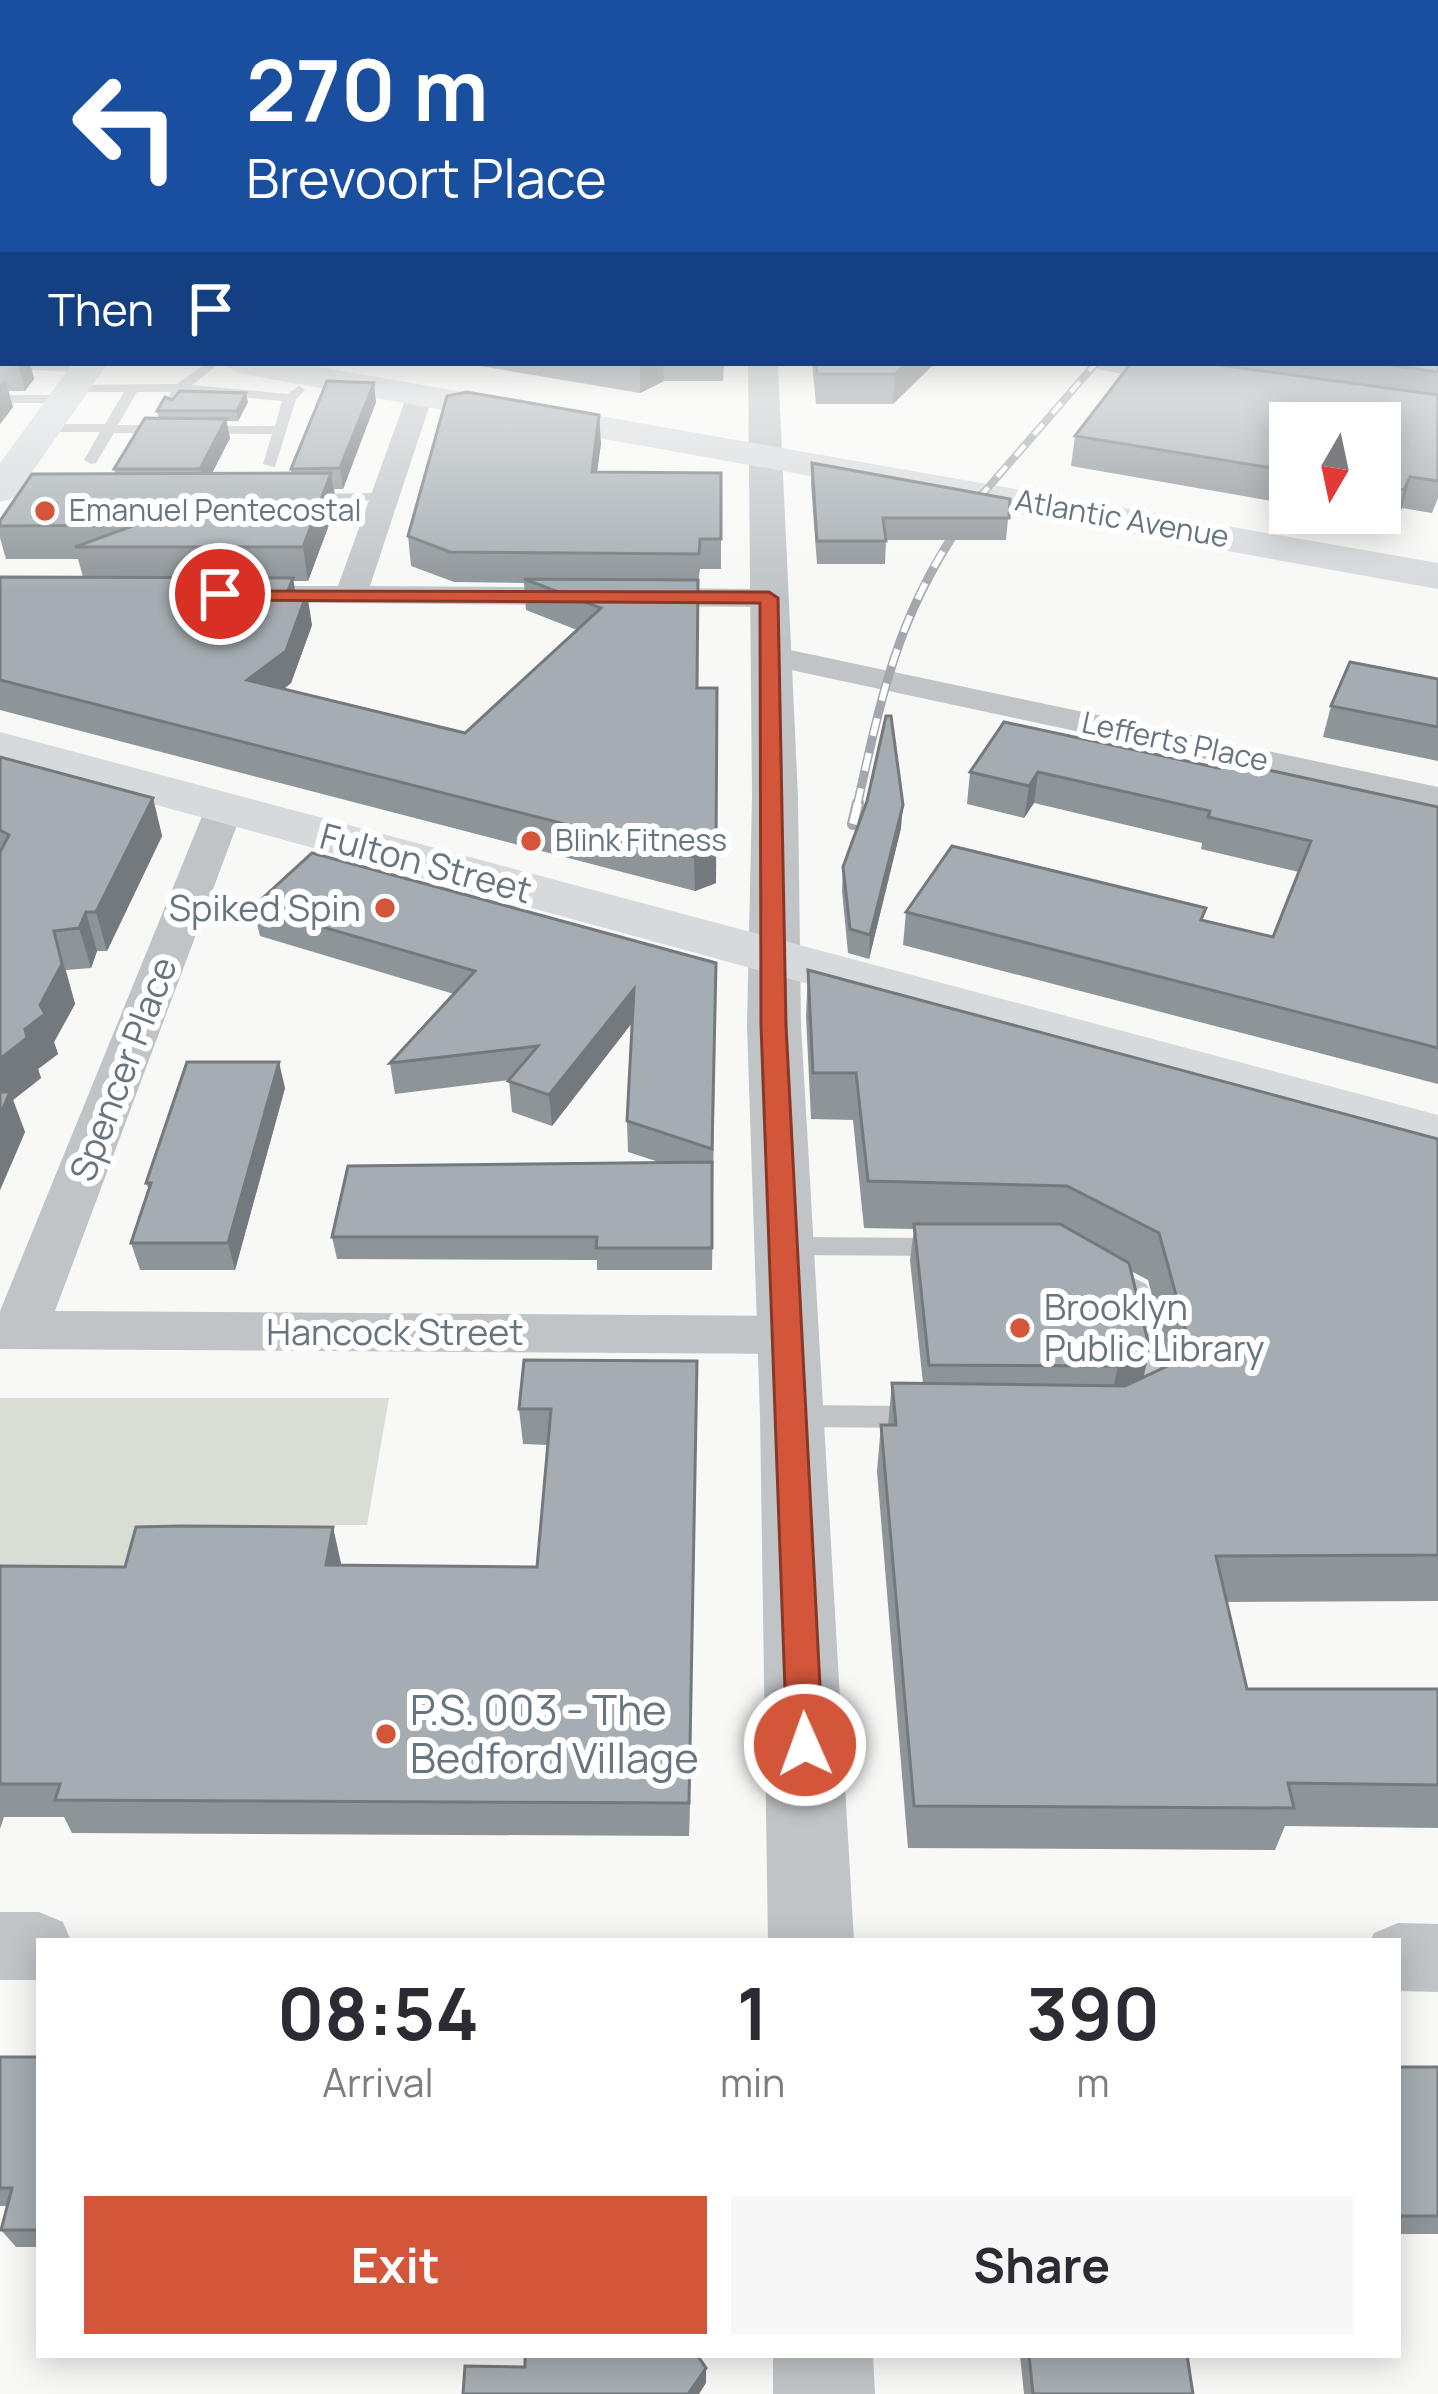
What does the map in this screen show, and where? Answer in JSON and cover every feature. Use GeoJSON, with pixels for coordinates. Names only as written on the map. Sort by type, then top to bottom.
{"type":"FeatureCollection","features":[{"type":"Feature","properties":{"kind":"main road","name":"Atlantic Avenue"},"geometry":{"type":"LineString","coordinates":[[419,371],[761,444],[1438,576]]}},
{"type":"Feature","properties":{"kind":"main road","name":"Atlantic Avenue"},"geometry":{"type":"LineString","coordinates":[[244,386],[420,395],[761,444],[1438,554]]}},
{"type":"Feature","properties":{"kind":"main road"},"geometry":{"type":"LineString","coordinates":[[6,496],[73,389]]}},
{"type":"Feature","properties":{"kind":"main road","name":"Fulton Street"},"geometry":{"type":"LineString","coordinates":[[0,747],[1438,1136]]}},
{"type":"Feature","properties":{"kind":"street"},"geometry":{"type":"LineString","coordinates":[[762,371],[775,958],[811,1938]]}},
{"type":"Feature","properties":{"kind":"street"},"geometry":{"type":"LineString","coordinates":[[1151,371],[1213,380]]}},
{"type":"Feature","properties":{"kind":"street"},"geometry":{"type":"LineString","coordinates":[[351,595],[420,395]]}},
{"type":"Feature","properties":{"kind":"street"},"geometry":{"type":"LineString","coordinates":[[211,594],[769,598]]}},
{"type":"Feature","properties":{"kind":"street","name":"Lefferts Place"},"geometry":{"type":"LineString","coordinates":[[771,656],[1438,798]]}},
{"type":"Feature","properties":{"kind":"street","name":"Spencer Place"},"geometry":{"type":"LineString","coordinates":[[11,1330],[224,809]]}},
{"type":"Feature","properties":{"kind":"street","name":"Hancock Street"},"geometry":{"type":"LineString","coordinates":[[11,1330],[790,1335]]}},
{"type":"Feature","properties":{"kind":"street"},"geometry":{"type":"LineString","coordinates":[[0,1946],[36,1946]]}},
{"type":"Feature","properties":{"kind":"street"},"geometry":{"type":"LineString","coordinates":[[1401,1957],[1438,1958]]}},
{"type":"Feature","properties":{"kind":"street"},"geometry":{"type":"LineString","coordinates":[[823,2358],[824,2394]]}},
{"type":"Feature","properties":{"kind":"lane"},"geometry":{"type":"LineString","coordinates":[[176,394],[205,371]]}},
{"type":"Feature","properties":{"kind":"lane"},"geometry":{"type":"LineString","coordinates":[[24,382],[212,396],[244,386],[268,398],[303,387]]}},
{"type":"Feature","properties":{"kind":"lane"},"geometry":{"type":"LineString","coordinates":[[24,382],[73,389],[106,428]]}},
{"type":"Feature","properties":{"kind":"lane"},"geometry":{"type":"LineString","coordinates":[[270,464],[280,430],[303,387]]}},
{"type":"Feature","properties":{"kind":"lane"},"geometry":{"type":"LineString","coordinates":[[91,460],[133,388]]}},
{"type":"Feature","properties":{"kind":"lane"},"geometry":{"type":"LineString","coordinates":[[106,428],[133,423],[259,423],[280,430]]}},
{"type":"Feature","properties":{"kind":"lane"},"geometry":{"type":"LineString","coordinates":[[295,498],[382,497]]}},
{"type":"Feature","properties":{"kind":"lane"},"geometry":{"type":"LineString","coordinates":[[786,1246],[972,1246]]}},
{"type":"Feature","properties":{"kind":"lane"},"geometry":{"type":"LineString","coordinates":[[1078,1258],[1136,1291],[1160,1394],[1129,1409]]}},
{"type":"Feature","properties":{"kind":"lane"},"geometry":{"type":"LineString","coordinates":[[794,1416],[950,1417]]}},
{"type":"Feature","properties":{"kind":"shaded area"},"geometry":{"type":"Polygon","coordinates":[[[0,1398],[389,1398],[367,1525],[160,1525],[143,1584],[0,1584],[0,1398]]]}},
{"type":"Feature","properties":{"kind":"building"},"geometry":{"type":"Polygon","coordinates":[[[817,371],[899,371],[895,374],[817,371]]]}},
{"type":"Feature","properties":{"kind":"building"},"geometry":{"type":"Polygon","coordinates":[[[1125,371],[1260,371],[1438,395],[1438,481],[1410,477],[1401,490],[1401,402],[1269,402],[1269,468],[1075,436],[1125,371]]]}},
{"type":"Feature","properties":{"kind":"building"},"geometry":{"type":"Polygon","coordinates":[[[327,381],[374,383],[340,468],[291,469],[327,381]]]}},
{"type":"Feature","properties":{"kind":"building"},"geometry":{"type":"Polygon","coordinates":[[[180,391],[246,393],[237,411],[157,411],[165,397],[172,400],[180,391]]]}},
{"type":"Feature","properties":{"kind":"building"},"geometry":{"type":"Polygon","coordinates":[[[467,392],[599,415],[592,472],[721,473],[721,539],[700,539],[699,554],[450,552],[408,536],[447,396],[467,392]]]}},
{"type":"Feature","properties":{"kind":"building"},"geometry":{"type":"Polygon","coordinates":[[[145,418],[226,419],[200,469],[114,469],[145,418]]]}},
{"type":"Feature","properties":{"kind":"building"},"geometry":{"type":"Polygon","coordinates":[[[812,463],[1010,499],[1009,518],[883,518],[886,541],[817,541],[812,463]]]}},
{"type":"Feature","properties":{"kind":"building"},"geometry":{"type":"Polygon","coordinates":[[[331,473],[303,547],[75,547],[135,525],[0,526],[32,474],[331,473]]]}},
{"type":"Feature","properties":{"kind":"building"},"geometry":{"type":"Polygon","coordinates":[[[0,577],[293,578],[287,593],[307,593],[286,651],[247,680],[465,733],[601,608],[524,579],[698,580],[697,688],[717,688],[716,849],[694,857],[0,680],[0,577]]]}},
{"type":"Feature","properties":{"kind":"building"},"geometry":{"type":"Polygon","coordinates":[[[1350,662],[1438,679],[1438,727],[1331,706],[1350,662]]]}},
{"type":"Feature","properties":{"kind":"building"},"geometry":{"type":"Polygon","coordinates":[[[886,716],[891,716],[903,805],[870,935],[850,929],[843,867],[867,801],[886,716]]]}},
{"type":"Feature","properties":{"kind":"building"},"geometry":{"type":"Polygon","coordinates":[[[1004,722],[1219,768],[1218,759],[1438,807],[1438,1048],[906,912],[952,846],[1206,908],[1201,920],[1273,937],[1311,841],[1208,817],[1210,811],[1038,772],[1029,786],[970,772],[1004,722]]]}},
{"type":"Feature","properties":{"kind":"building"},"geometry":{"type":"Polygon","coordinates":[[[0,757],[153,798],[96,912],[86,912],[79,928],[54,931],[62,964],[40,1005],[45,1014],[25,1029],[27,1038],[0,1059],[0,852],[9,835],[0,830],[0,757]]]}},
{"type":"Feature","properties":{"kind":"building"},"geometry":{"type":"Polygon","coordinates":[[[312,853],[716,963],[712,1149],[627,1121],[634,989],[549,1095],[508,1081],[538,1046],[390,1063],[475,971],[253,907],[312,853]]]}},
{"type":"Feature","properties":{"kind":"building"},"geometry":{"type":"Polygon","coordinates":[[[808,970],[1438,1139],[1438,1555],[1216,1556],[1247,1689],[1438,1689],[1438,1785],[1288,1783],[1294,1808],[914,1806],[881,1425],[896,1425],[892,1383],[1125,1386],[1184,1358],[1190,1346],[1159,1233],[1067,1186],[868,1181],[856,1073],[813,1073],[808,970]]]}},
{"type":"Feature","properties":{"kind":"building"},"geometry":{"type":"Polygon","coordinates":[[[187,1062],[279,1062],[228,1243],[131,1243],[151,1183],[146,1183],[187,1062]]]}},
{"type":"Feature","properties":{"kind":"building"},"geometry":{"type":"Polygon","coordinates":[[[0,1092],[10,1092],[0,1115],[0,1092]]]}},
{"type":"Feature","properties":{"kind":"building"},"geometry":{"type":"Polygon","coordinates":[[[712,1162],[712,1248],[596,1248],[597,1237],[332,1237],[348,1166],[712,1162]]]}},
{"type":"Feature","properties":{"kind":"building","name":"Brooklyn Public Library"},"geometry":{"type":"Polygon","coordinates":[[[914,1224],[1060,1224],[1129,1263],[1150,1350],[1118,1366],[929,1365],[914,1224]]]}},
{"type":"Feature","properties":{"kind":"building"},"geometry":{"type":"Polygon","coordinates":[[[524,1360],[697,1361],[689,1803],[55,1800],[60,1784],[0,1784],[0,1566],[125,1567],[136,1527],[181,1526],[333,1527],[326,1565],[537,1567],[551,1409],[519,1409],[524,1360]]]}},
{"type":"Feature","properties":{"kind":"building"},"geometry":{"type":"Polygon","coordinates":[[[0,2057],[36,2057],[36,2230],[1,2230],[12,2188],[0,2188],[0,2057]]]}},
{"type":"Feature","properties":{"kind":"building"},"geometry":{"type":"Polygon","coordinates":[[[1401,2067],[1438,2067],[1438,2216],[1401,2216],[1401,2067]]]}},
{"type":"Feature","properties":{"kind":"building"},"geometry":{"type":"Polygon","coordinates":[[[525,2358],[699,2358],[706,2368],[688,2394],[463,2394],[465,2366],[525,2367],[525,2358]]]}},
{"type":"Feature","properties":{"kind":"building"},"geometry":{"type":"Polygon","coordinates":[[[1029,2358],[1187,2358],[1193,2394],[1033,2394],[1029,2358]]]}},
{"type":"Feature","properties":{"kind":"railway"},"geometry":{"type":"LineString","coordinates":[[979,498],[1089,371]]}},
{"type":"Feature","properties":{"kind":"railway"},"geometry":{"type":"LineString","coordinates":[[857,806],[887,680],[914,607],[981,495]]}},
{"type":"Feature","properties":{"kind":"railway"},"geometry":{"type":"LineString","coordinates":[[853,824],[858,803]]}},
{"type":"Feature","properties":{"kind":"place","name":"Emanuel Pentecostal"},"geometry":{"type":"Point","coordinates":[45,511]}},
{"type":"Feature","properties":{"kind":"place","name":"Blink Fitness"},"geometry":{"type":"Point","coordinates":[531,841]}},
{"type":"Feature","properties":{"kind":"place","name":"Spiked Spin"},"geometry":{"type":"Point","coordinates":[385,908]}},
{"type":"Feature","properties":{"kind":"place","name":"Brooklyn Public Library"},"geometry":{"type":"Point","coordinates":[1020,1328]}},
{"type":"Feature","properties":{"kind":"place","name":"P.S. 003 - The Bedford Village"},"geometry":{"type":"Point","coordinates":[386,1734]}},
{"type":"Feature","properties":{"kind":"route"},"geometry":{"type":"LineString","coordinates":[[220,594],[769,598],[775,797],[774,1025],[805,1745]]}}]}
